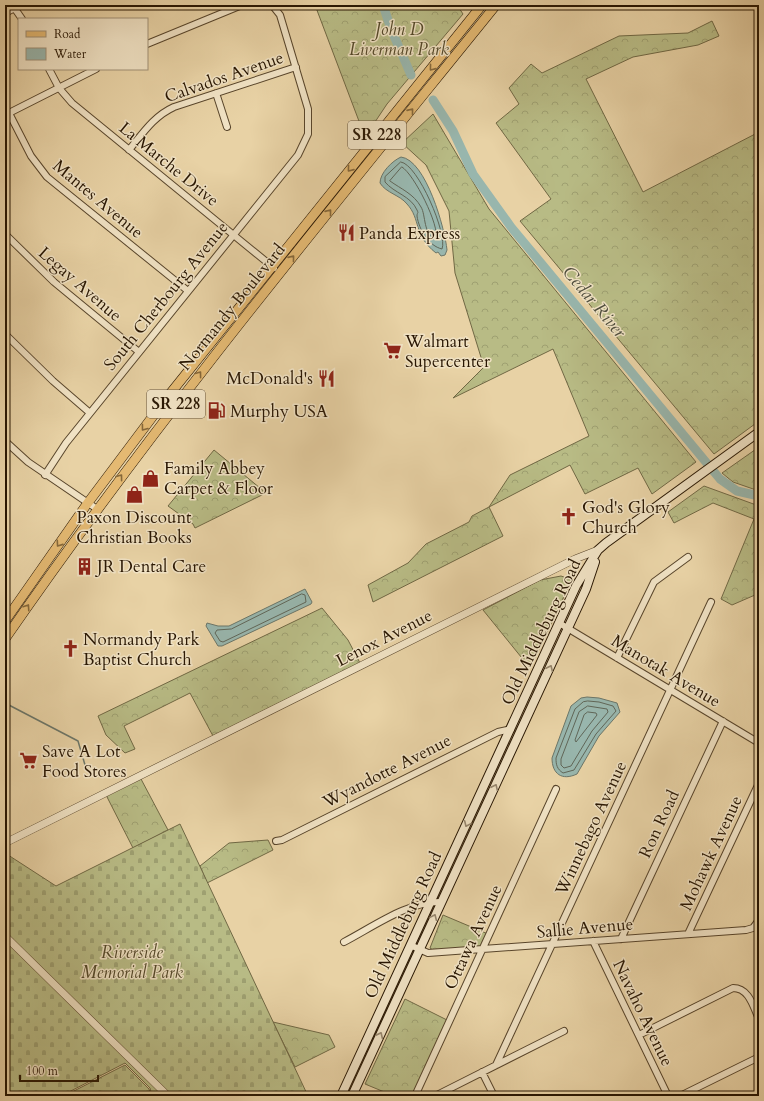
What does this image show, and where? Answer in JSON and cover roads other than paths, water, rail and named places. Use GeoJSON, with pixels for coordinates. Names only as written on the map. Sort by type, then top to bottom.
{"type":"FeatureCollection","features":[{"type":"Feature","properties":{"kind":"main road","name":"Normandy Boulevard"},"geometry":{"type":"LineString","coordinates":[[5,621],[87,504],[164,401],[482,5]]}},
{"type":"Feature","properties":{"kind":"main road","name":"Normandy Boulevard"},"geometry":{"type":"LineString","coordinates":[[5,639],[97,508],[206,365],[496,5]]}},
{"type":"Feature","properties":{"kind":"main road"},"geometry":{"type":"LineString","coordinates":[[449,63],[449,54],[469,27],[469,22]]}},
{"type":"Feature","properties":{"kind":"main road","name":"Lenox Avenue"},"geometry":{"type":"LineString","coordinates":[[598,550],[759,432]]}},
{"type":"Feature","properties":{"kind":"main road","name":"Old Middleburg Road"},"geometry":{"type":"LineString","coordinates":[[341,1096],[576,586],[598,550]]}},
{"type":"Feature","properties":{"kind":"main road","name":"Old Middleburg Road"},"geometry":{"type":"LineString","coordinates":[[352,1096],[586,589],[598,550]]}},
{"type":"Feature","properties":{"kind":"main road"},"geometry":{"type":"LineString","coordinates":[[511,729],[523,728]]}},
{"type":"Feature","properties":{"kind":"main road"},"geometry":{"type":"LineString","coordinates":[[476,804],[486,808]]}},
{"type":"Feature","properties":{"kind":"main road"},"geometry":{"type":"LineString","coordinates":[[362,1049],[372,1054]]}},
{"type":"Feature","properties":{"kind":"street"},"geometry":{"type":"LineString","coordinates":[[5,13],[14,7],[21,5]]}},
{"type":"Feature","properties":{"kind":"street"},"geometry":{"type":"LineString","coordinates":[[148,44],[242,5]]}},
{"type":"Feature","properties":{"kind":"street"},"geometry":{"type":"LineString","coordinates":[[272,5],[280,15],[296,67]]}},
{"type":"Feature","properties":{"kind":"street"},"geometry":{"type":"LineString","coordinates":[[14,7],[21,18]]}},
{"type":"Feature","properties":{"kind":"street","name":"Calvados Avenue"},"geometry":{"type":"LineString","coordinates":[[130,150],[149,125],[165,111],[181,104],[296,67]]}},
{"type":"Feature","properties":{"kind":"street","name":"South Cherbourg Avenue"},"geometry":{"type":"LineString","coordinates":[[44,475],[66,443],[298,155],[308,134],[308,109],[296,67]]}},
{"type":"Feature","properties":{"kind":"street","name":"La Marche Drive"},"geometry":{"type":"LineString","coordinates":[[50,70],[59,88],[72,103],[280,273]]}},
{"type":"Feature","properties":{"kind":"street"},"geometry":{"type":"LineString","coordinates":[[7,114],[94,70]]}},
{"type":"Feature","properties":{"kind":"street"},"geometry":{"type":"LineString","coordinates":[[216,93],[227,127]]}},
{"type":"Feature","properties":{"kind":"street","name":"Mantes Avenue"},"geometry":{"type":"LineString","coordinates":[[7,114],[31,156],[47,177],[188,291]]}},
{"type":"Feature","properties":{"kind":"street","name":"Legay Avenue"},"geometry":{"type":"LineString","coordinates":[[5,234],[54,282],[139,352]]}},
{"type":"Feature","properties":{"kind":"street"},"geometry":{"type":"LineString","coordinates":[[5,334],[53,381],[90,413]]}},
{"type":"Feature","properties":{"kind":"street"},"geometry":{"type":"LineString","coordinates":[[5,441],[44,475],[87,504],[97,508]]}},
{"type":"Feature","properties":{"kind":"street","name":"Lenox Avenue"},"geometry":{"type":"LineString","coordinates":[[5,843],[562,566],[598,550]]}},
{"type":"Feature","properties":{"kind":"street"},"geometry":{"type":"LineString","coordinates":[[618,658],[654,582],[688,558]]}},
{"type":"Feature","properties":{"kind":"street","name":"Winnebago Avenue"},"geometry":{"type":"LineString","coordinates":[[496,1066],[711,602]]}},
{"type":"Feature","properties":{"kind":"street","name":"Manotak Avenue"},"geometry":{"type":"LineString","coordinates":[[559,623],[759,743]]}},
{"type":"Feature","properties":{"kind":"street","name":"Ron Road"},"geometry":{"type":"LineString","coordinates":[[621,939],[723,721]]}},
{"type":"Feature","properties":{"kind":"street","name":"Wyandotte Avenue"},"geometry":{"type":"LineString","coordinates":[[276,841],[282,840],[498,732],[511,729]]}},
{"type":"Feature","properties":{"kind":"street","name":"Mohawk Avenue"},"geometry":{"type":"LineString","coordinates":[[688,934],[759,783]]}},
{"type":"Feature","properties":{"kind":"street","name":"Ottawa Avenue"},"geometry":{"type":"LineString","coordinates":[[415,1096],[556,789]]}},
{"type":"Feature","properties":{"kind":"street"},"geometry":{"type":"LineString","coordinates":[[344,942],[413,906],[430,902],[441,902]]}},
{"type":"Feature","properties":{"kind":"street","name":"Sallie Avenue"},"geometry":{"type":"LineString","coordinates":[[410,945],[428,953],[483,950],[746,930],[753,928],[759,920]]}},
{"type":"Feature","properties":{"kind":"street"},"geometry":{"type":"LineString","coordinates":[[5,936],[168,1096]]}},
{"type":"Feature","properties":{"kind":"street","name":"Navaho Avenue"},"geometry":{"type":"LineString","coordinates":[[593,941],[668,1096]]}},
{"type":"Feature","properties":{"kind":"street"},"geometry":{"type":"LineString","coordinates":[[639,1035],[733,988],[740,988],[745,991],[759,1019]]}},
{"type":"Feature","properties":{"kind":"street"},"geometry":{"type":"LineString","coordinates":[[435,1096],[564,1032]]}},
{"type":"Feature","properties":{"kind":"street"},"geometry":{"type":"LineString","coordinates":[[680,1096],[759,1057]]}},
{"type":"Feature","properties":{"kind":"street"},"geometry":{"type":"LineString","coordinates":[[482,1072],[494,1096]]}},
{"type":"Feature","properties":{"kind":"water"},"geometry":{"type":"Polygon","coordinates":[[[401,157],[410,161],[418,170],[433,197],[445,240],[447,250],[445,255],[441,256],[438,252],[436,253],[424,240],[420,234],[414,215],[407,204],[380,183],[382,175],[387,168],[401,157]]]}},
{"type":"Feature","properties":{"kind":"water"},"geometry":{"type":"Polygon","coordinates":[[[305,589],[312,602],[311,604],[222,646],[218,646],[206,626],[207,623],[218,626],[229,626],[305,589]]]}},
{"type":"Feature","properties":{"kind":"water"},"geometry":{"type":"Polygon","coordinates":[[[581,698],[599,698],[617,703],[620,712],[599,736],[577,774],[567,777],[559,775],[552,764],[552,758],[571,706],[581,698]]]}},
{"type":"Feature","properties":{"kind":"waterway","name":"Cedar River"},"geometry":{"type":"LineString","coordinates":[[383,5],[391,29],[411,75]]}},
{"type":"Feature","properties":{"kind":"waterway","name":"Cedar River"},"geometry":{"type":"LineString","coordinates":[[433,100],[453,131],[473,174],[511,227],[720,479],[737,491],[759,496]]}},
{"type":"Feature","properties":{"kind":"waterway"},"geometry":{"type":"LineString","coordinates":[[5,703],[78,741],[85,765]]}},
{"type":"Feature","properties":{"kind":"place","name":"Panda Express"},"geometry":{"type":"Point","coordinates":[346,233]}},
{"type":"Feature","properties":{"kind":"place","name":"Walmart Supercenter"},"geometry":{"type":"Point","coordinates":[392,351]}},
{"type":"Feature","properties":{"kind":"place","name":"McDonald's"},"geometry":{"type":"Point","coordinates":[326,378]}},
{"type":"Feature","properties":{"kind":"place","name":"Murphy USA"},"geometry":{"type":"Point","coordinates":[217,411]}},
{"type":"Feature","properties":{"kind":"place","name":"Family Abbey Carpet & Floor"},"geometry":{"type":"Point","coordinates":[151,478]}},
{"type":"Feature","properties":{"kind":"place","name":"Paxon Discount Christian Books"},"geometry":{"type":"Point","coordinates":[134,495]}},
{"type":"Feature","properties":{"kind":"place","name":"God's Glory Church"},"geometry":{"type":"Point","coordinates":[569,517]}},
{"type":"Feature","properties":{"kind":"place","name":"JR Dental Care"},"geometry":{"type":"Point","coordinates":[84,566]}},
{"type":"Feature","properties":{"kind":"place","name":"Normandy Park Baptist Church"},"geometry":{"type":"Point","coordinates":[70,649]}},
{"type":"Feature","properties":{"kind":"place","name":"Save A Lot Food Stores"},"geometry":{"type":"Point","coordinates":[29,761]}},
{"type":"Feature","properties":{"kind":"park label","name":"John D Liverman Park"},"geometry":{"type":"Point","coordinates":[399,39]}},
{"type":"Feature","properties":{"kind":"park label","name":"Riverside Memorial Park"},"geometry":{"type":"Point","coordinates":[132,962]}}]}
